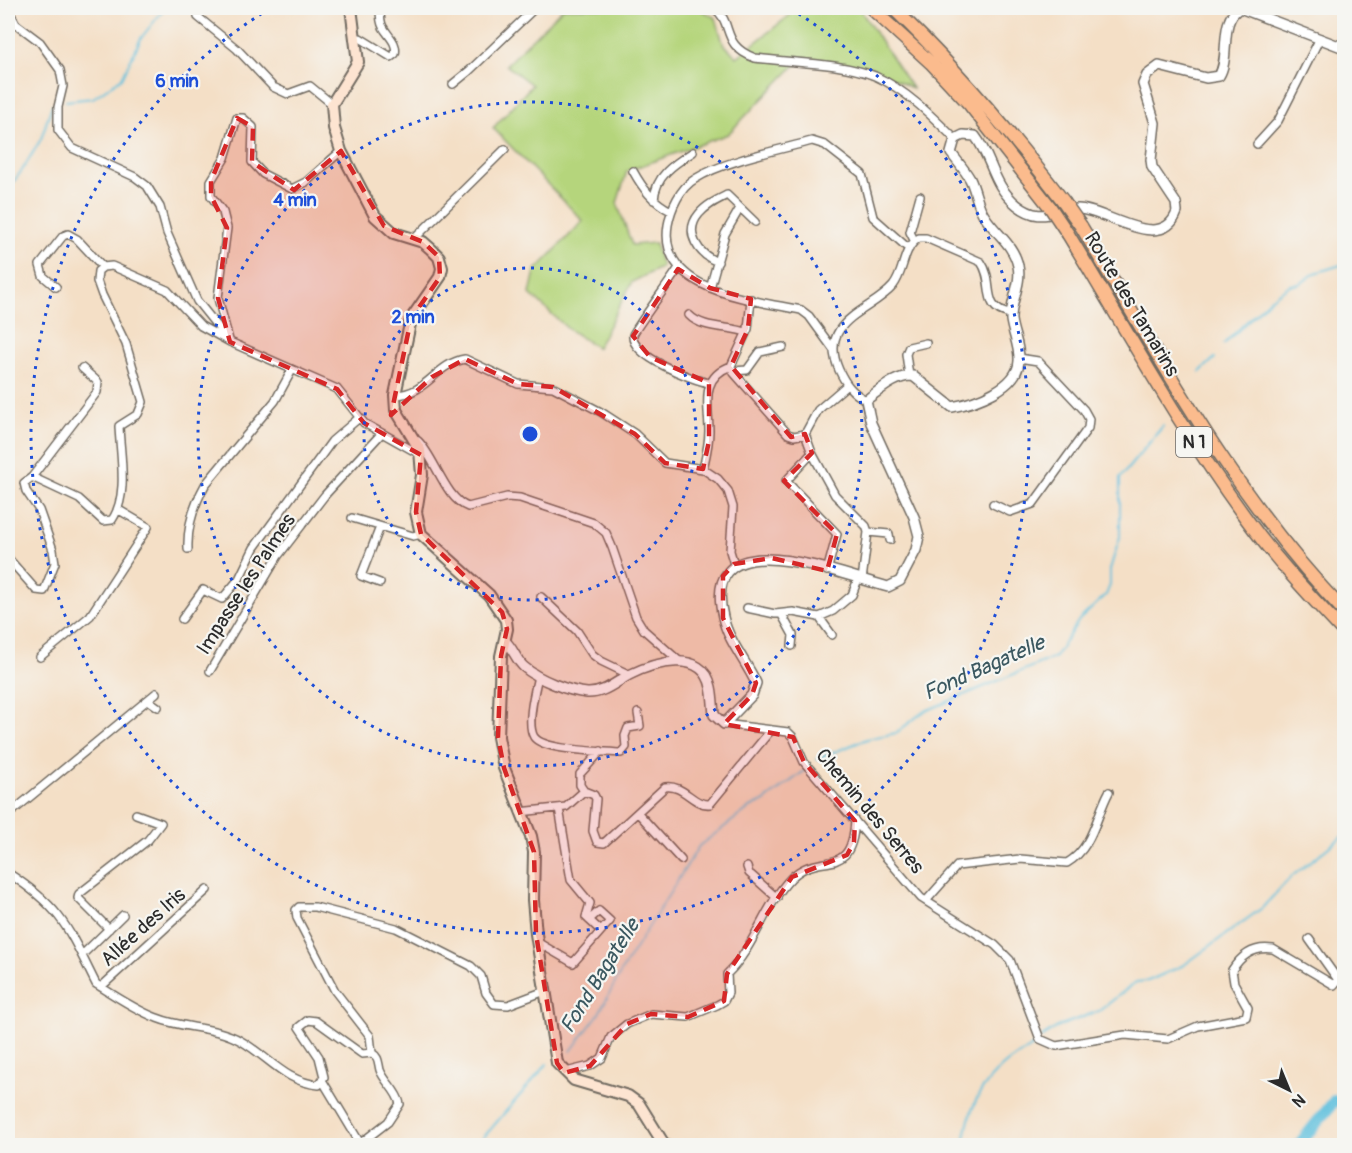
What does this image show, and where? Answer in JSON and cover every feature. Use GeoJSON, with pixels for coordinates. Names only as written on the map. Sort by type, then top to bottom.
{"type":"FeatureCollection","features":[{"type":"Feature","properties":{"kind":"highway","name":"Route des Tamarins"},"geometry":{"type":"LineString","coordinates":[[871,8],[931,63],[970,105],[1068,234],[1167,400],[1242,513],[1304,590],[1344,632]]}},
{"type":"Feature","properties":{"kind":"highway","name":"Route des Tamarins"},"geometry":{"type":"LineString","coordinates":[[893,8],[984,100],[1064,202],[1081,226],[1206,436],[1258,508],[1315,580],[1344,611]]}},
{"type":"Feature","properties":{"kind":"main road"},"geometry":{"type":"LineString","coordinates":[[351,8],[356,39],[356,68],[332,104],[334,128],[341,151],[375,216],[394,233],[414,239],[431,249],[439,257],[442,268],[440,278],[411,319],[395,395],[396,410],[412,435],[421,455],[422,475],[416,512],[421,534],[496,602],[506,620],[505,641],[501,656],[498,737],[504,768],[534,852],[533,900],[537,942],[557,1063],[564,1073],[585,1085],[628,1096],[639,1104],[665,1146]]}},
{"type":"Feature","properties":{"kind":"street"},"geometry":{"type":"LineString","coordinates":[[356,39],[360,38],[391,57],[395,54],[396,49],[382,26],[380,8]]}},
{"type":"Feature","properties":{"kind":"street"},"geometry":{"type":"LineString","coordinates":[[453,84],[470,71],[535,8]]}},
{"type":"Feature","properties":{"kind":"street"},"geometry":{"type":"LineString","coordinates":[[713,8],[722,15],[728,36],[742,53],[755,58],[848,69],[873,75],[912,100],[955,139]]}},
{"type":"Feature","properties":{"kind":"street"},"geometry":{"type":"LineString","coordinates":[[8,9],[16,24],[40,42],[60,70],[63,86],[58,107],[58,130],[72,148],[135,177],[147,186],[160,207],[167,233],[197,301],[230,342]]}},
{"type":"Feature","properties":{"kind":"street"},"geometry":{"type":"LineString","coordinates":[[866,400],[886,386],[909,376],[920,380],[952,407],[1002,387],[1012,379],[1019,358],[1011,314],[1019,279],[1018,266],[1008,244],[985,218],[970,180],[951,153],[955,139],[963,135],[975,136],[982,145],[992,174],[1003,192],[1032,214],[1039,217],[1050,211],[1079,209],[1137,228],[1154,229],[1167,225],[1175,218],[1176,203],[1152,167],[1155,123],[1143,84],[1147,75],[1160,66],[1206,78],[1219,76],[1223,69],[1228,24],[1235,11],[1247,9],[1344,48]]}},
{"type":"Feature","properties":{"kind":"street"},"geometry":{"type":"LineString","coordinates":[[198,17],[237,49],[273,87],[288,94],[310,86],[332,104]]}},
{"type":"Feature","properties":{"kind":"street"},"geometry":{"type":"LineString","coordinates":[[1257,144],[1278,121],[1320,38]]}},
{"type":"Feature","properties":{"kind":"street"},"geometry":{"type":"LineString","coordinates":[[230,342],[218,298],[226,228],[223,212],[211,196],[211,181],[234,135],[237,118],[243,118],[254,127],[252,162],[263,174],[292,189],[306,182],[341,151]]}},
{"type":"Feature","properties":{"kind":"street"},"geometry":{"type":"LineString","coordinates":[[412,435],[426,449],[445,485],[463,505],[468,507],[507,497],[520,498],[594,523],[606,533],[630,592],[636,616],[644,630],[678,660],[698,669],[706,677],[711,686],[714,715],[724,724],[752,695],[756,683],[723,618],[720,590],[723,576],[734,564],[771,558],[888,587],[900,581],[916,550],[920,536],[871,423],[866,400],[847,385],[836,364],[833,349],[810,316],[801,310],[710,288],[678,269],[666,243],[671,211],[686,187],[694,179],[710,171],[812,141],[825,145],[862,174],[873,217],[909,249]]}},
{"type":"Feature","properties":{"kind":"street"},"geometry":{"type":"LineString","coordinates":[[414,239],[505,149]]}},
{"type":"Feature","properties":{"kind":"street"},"geometry":{"type":"LineString","coordinates":[[654,201],[654,191],[660,178],[673,165],[693,152]]}},
{"type":"Feature","properties":{"kind":"street"},"geometry":{"type":"LineString","coordinates":[[633,171],[654,201],[671,211]]}},
{"type":"Feature","properties":{"kind":"street"},"geometry":{"type":"LineString","coordinates":[[718,262],[704,255],[695,244],[694,224],[697,216],[726,195],[755,222]]}},
{"type":"Feature","properties":{"kind":"street"},"geometry":{"type":"LineString","coordinates":[[914,240],[910,232],[920,196]]}},
{"type":"Feature","properties":{"kind":"street"},"geometry":{"type":"LineString","coordinates":[[710,288],[725,234],[740,208]]}},
{"type":"Feature","properties":{"kind":"street"},"geometry":{"type":"LineString","coordinates":[[56,288],[44,276],[40,265],[63,236],[68,234],[77,239],[103,267]]}},
{"type":"Feature","properties":{"kind":"street"},"geometry":{"type":"LineString","coordinates":[[914,240],[926,238],[981,262],[986,269],[992,306],[998,312],[1011,314]]}},
{"type":"Feature","properties":{"kind":"street"},"geometry":{"type":"LineString","coordinates":[[833,349],[838,334],[856,311],[891,288],[899,278],[914,240]]}},
{"type":"Feature","properties":{"kind":"street"},"geometry":{"type":"LineString","coordinates":[[32,477],[78,499],[104,521],[112,520],[119,510],[122,445],[119,426],[138,414],[142,402],[126,344],[97,281],[98,271],[103,267],[112,266],[167,290],[190,316],[216,336],[337,389],[359,418],[381,434],[421,455]]}},
{"type":"Feature","properties":{"kind":"street"},"geometry":{"type":"LineString","coordinates":[[678,269],[655,305],[637,327],[633,336],[635,345],[673,370],[693,380],[709,383]]}},
{"type":"Feature","properties":{"kind":"street"},"geometry":{"type":"LineString","coordinates":[[732,370],[746,332],[751,299]]}},
{"type":"Feature","properties":{"kind":"street"},"geometry":{"type":"LineString","coordinates":[[689,315],[705,324],[732,327],[746,332]]}},
{"type":"Feature","properties":{"kind":"street"},"geometry":{"type":"LineString","coordinates":[[909,376],[906,354],[909,347],[927,343]]}},
{"type":"Feature","properties":{"kind":"street"},"geometry":{"type":"LineString","coordinates":[[703,469],[709,441],[706,395],[709,383],[723,369],[747,370],[760,352],[783,347]]}},
{"type":"Feature","properties":{"kind":"street"},"geometry":{"type":"LineString","coordinates":[[993,504],[1010,512],[1033,504],[1088,428],[1089,419],[1084,410],[1038,361],[1019,358]]}},
{"type":"Feature","properties":{"kind":"street"},"geometry":{"type":"LineString","coordinates":[[395,395],[411,395],[456,361],[465,359],[518,384],[553,387],[601,412],[635,434],[646,448],[665,463],[703,469],[718,479],[728,490],[733,507],[730,551],[734,564]]}},
{"type":"Feature","properties":{"kind":"street"},"geometry":{"type":"LineString","coordinates":[[8,558],[36,590],[44,591],[55,563],[39,510],[26,491],[24,483],[32,477],[97,392],[98,382],[82,368]]}},
{"type":"Feature","properties":{"kind":"street"},"geometry":{"type":"LineString","coordinates":[[188,549],[187,535],[193,512],[205,485],[275,401],[292,370]]}},
{"type":"Feature","properties":{"kind":"street"},"geometry":{"type":"LineString","coordinates":[[732,370],[788,434],[794,436],[805,434]]}},
{"type":"Feature","properties":{"kind":"street"},"geometry":{"type":"LineString","coordinates":[[747,608],[782,615],[792,612],[819,617],[842,605],[852,595],[860,580],[868,532],[863,522],[839,501],[812,453],[805,434],[818,410],[847,385]]}},
{"type":"Feature","properties":{"kind":"street"},"geometry":{"type":"LineString","coordinates":[[182,619],[202,590],[222,598],[239,579],[254,548],[332,441],[359,418]]}},
{"type":"Feature","properties":{"kind":"street","name":"Impasse les Palmes"},"geometry":{"type":"LineString","coordinates":[[210,671],[278,556],[325,495],[381,434]]}},
{"type":"Feature","properties":{"kind":"street"},"geometry":{"type":"LineString","coordinates":[[812,453],[786,481],[837,534],[827,571]]}},
{"type":"Feature","properties":{"kind":"street"},"geometry":{"type":"LineString","coordinates":[[40,657],[90,616],[148,527],[119,510]]}},
{"type":"Feature","properties":{"kind":"street"},"geometry":{"type":"LineString","coordinates":[[352,518],[412,536],[421,534]]}},
{"type":"Feature","properties":{"kind":"street"},"geometry":{"type":"LineString","coordinates":[[380,527],[361,576],[380,583]]}},
{"type":"Feature","properties":{"kind":"street"},"geometry":{"type":"LineString","coordinates":[[868,532],[889,534],[890,540]]}},
{"type":"Feature","properties":{"kind":"street"},"geometry":{"type":"LineString","coordinates":[[541,597],[577,631],[601,662],[630,675]]}},
{"type":"Feature","properties":{"kind":"street"},"geometry":{"type":"LineString","coordinates":[[782,615],[793,635],[792,646]]}},
{"type":"Feature","properties":{"kind":"street"},"geometry":{"type":"LineString","coordinates":[[819,617],[832,635]]}},
{"type":"Feature","properties":{"kind":"street"},"geometry":{"type":"LineString","coordinates":[[505,641],[523,666],[538,676],[577,691],[591,693],[600,692],[630,675],[678,660]]}},
{"type":"Feature","properties":{"kind":"street"},"geometry":{"type":"LineString","coordinates":[[538,676],[532,708],[534,736],[545,746],[621,753],[625,751],[628,728],[640,726],[638,713]]}},
{"type":"Feature","properties":{"kind":"street"},"geometry":{"type":"LineString","coordinates":[[8,815],[156,693]]}},
{"type":"Feature","properties":{"kind":"street"},"geometry":{"type":"LineString","coordinates":[[148,700],[158,707]]}},
{"type":"Feature","properties":{"kind":"street","name":"Chemin des Serres"},"geometry":{"type":"LineString","coordinates":[[724,724],[788,732],[793,737],[804,762],[926,901],[995,945],[1010,960],[1040,1039],[1056,1046],[1132,1035],[1168,1039],[1198,1026],[1246,1017],[1248,1008],[1234,983],[1232,970],[1250,951],[1263,947],[1274,949],[1334,985],[1338,980],[1309,939]]}},
{"type":"Feature","properties":{"kind":"street"},"geometry":{"type":"LineString","coordinates":[[601,751],[580,774],[580,785],[584,791],[594,795],[596,799],[593,831],[597,842],[604,843],[659,791],[672,786],[682,789],[706,805],[710,804],[771,730]]}},
{"type":"Feature","properties":{"kind":"street"},"geometry":{"type":"LineString","coordinates":[[520,812],[566,807],[584,791]]}},
{"type":"Feature","properties":{"kind":"street","name":"Chemin des Serres"},"geometry":{"type":"LineString","coordinates":[[926,901],[957,866],[1020,860],[1067,864],[1083,849],[1097,824],[1109,792]]}},
{"type":"Feature","properties":{"kind":"street"},"geometry":{"type":"LineString","coordinates":[[559,808],[571,880],[590,903],[586,917],[601,931]]}},
{"type":"Feature","properties":{"kind":"street"},"geometry":{"type":"LineString","coordinates":[[638,813],[681,860]]}},
{"type":"Feature","properties":{"kind":"street"},"geometry":{"type":"LineString","coordinates":[[109,929],[78,898],[79,894],[122,857],[148,840],[161,823],[136,814]]}},
{"type":"Feature","properties":{"kind":"street"},"geometry":{"type":"LineString","coordinates":[[564,1073],[590,1066],[602,1058],[611,1037],[627,1024],[651,1014],[688,1017],[724,1001],[728,993],[727,974],[739,962],[760,922],[777,898],[792,878],[812,866],[833,862],[847,855],[854,842],[855,821]]}},
{"type":"Feature","properties":{"kind":"street"},"geometry":{"type":"LineString","coordinates":[[747,867],[749,873],[777,898]]}},
{"type":"Feature","properties":{"kind":"street"},"geometry":{"type":"LineString","coordinates":[[8,873],[47,901],[67,924],[96,984],[101,987],[158,1019],[228,1035],[243,1042],[290,1077],[319,1085],[322,1080],[324,1077],[319,1057],[299,1027],[308,1020],[316,1021],[362,1054],[372,1053],[377,1056],[384,1077],[399,1095],[400,1104],[388,1122],[359,1144],[322,1080]]}},
{"type":"Feature","properties":{"kind":"street","name":"Allée des Iris"},"geometry":{"type":"LineString","coordinates":[[101,987],[207,890]]}},
{"type":"Feature","properties":{"kind":"street"},"geometry":{"type":"LineString","coordinates":[[372,1053],[370,1036],[335,991],[302,929],[297,918],[296,910],[299,907],[315,906],[396,928],[416,936],[471,966],[481,976],[486,993],[494,1004],[508,1005],[545,991]]}},
{"type":"Feature","properties":{"kind":"street"},"geometry":{"type":"LineString","coordinates":[[537,942],[573,963],[610,921],[599,911],[589,920]]}},
{"type":"Feature","properties":{"kind":"street"},"geometry":{"type":"LineString","coordinates":[[82,955],[123,915]]}},
{"type":"Feature","properties":{"kind":"highlighted area"},"geometry":{"type":"Polygon","coordinates":[[[237,118],[253,127],[252,162],[294,190],[341,151],[384,226],[423,242],[439,257],[440,277],[411,319],[391,415],[432,377],[465,359],[518,384],[553,387],[635,434],[665,463],[703,469],[709,441],[709,383],[650,357],[633,336],[678,269],[710,288],[751,299],[748,329],[731,366],[791,437],[805,434],[812,453],[784,481],[837,534],[827,571],[772,558],[734,564],[723,576],[723,618],[756,683],[752,695],[724,724],[793,737],[804,762],[855,821],[854,842],[847,855],[792,877],[727,974],[724,1001],[688,1017],[651,1014],[627,1024],[590,1066],[564,1073],[557,1063],[536,934],[534,852],[504,768],[498,737],[501,656],[507,629],[502,612],[421,534],[416,512],[421,455],[364,423],[337,389],[230,342],[218,298],[227,228],[211,196],[211,181],[237,118]]]}},
{"type":"Feature","properties":{"kind":"green space"},"geometry":{"type":"Polygon","coordinates":[[[563,8],[698,8],[716,18],[723,43],[737,57],[799,8],[859,8],[912,88],[869,67],[802,58],[728,134],[627,171],[617,203],[632,245],[655,243],[662,267],[632,282],[597,348],[568,329],[530,294],[535,271],[583,221],[493,128],[532,85],[506,65],[563,8]]]}},
{"type":"Feature","properties":{"kind":"waterway"},"geometry":{"type":"LineString","coordinates":[[66,101],[93,98],[122,78],[141,38],[165,8]]}},
{"type":"Feature","properties":{"kind":"waterway"},"geometry":{"type":"LineString","coordinates":[[8,189],[41,139],[52,105]]}},
{"type":"Feature","properties":{"kind":"waterway","name":"Fond Bagatelle"},"geometry":{"type":"LineString","coordinates":[[1224,344],[1270,299],[1290,285],[1300,284],[1315,273],[1344,264]]}},
{"type":"Feature","properties":{"kind":"waterway","name":"Fond Bagatelle"},"geometry":{"type":"LineString","coordinates":[[1200,372],[1215,358]]}},
{"type":"Feature","properties":{"kind":"waterway","name":"Fond Bagatelle"},"geometry":{"type":"LineString","coordinates":[[817,759],[867,739],[896,733],[923,712],[1055,657],[1079,620],[1106,595],[1110,585],[1110,569],[1120,537],[1120,478],[1163,426]]}},
{"type":"Feature","properties":{"kind":"waterway","name":"Fond Bagatelle"},"geometry":{"type":"LineString","coordinates":[[571,1051],[598,1015],[622,970],[699,846],[807,769]]}},
{"type":"Feature","properties":{"kind":"waterway"},"geometry":{"type":"LineString","coordinates":[[1042,1037],[1059,1026],[1099,1011],[1136,982],[1148,981],[1184,965],[1262,908],[1291,877],[1344,835]]}},
{"type":"Feature","properties":{"kind":"waterway"},"geometry":{"type":"LineString","coordinates":[[964,1146],[972,1110],[989,1079],[1038,1041]]}},
{"type":"Feature","properties":{"kind":"waterway","name":"Fond Bagatelle"},"geometry":{"type":"LineString","coordinates":[[476,1146],[547,1064]]}},
{"type":"Feature","properties":{"kind":"waterway"},"geometry":{"type":"LineString","coordinates":[[1298,1146],[1335,1100],[1344,1100]]}}]}
